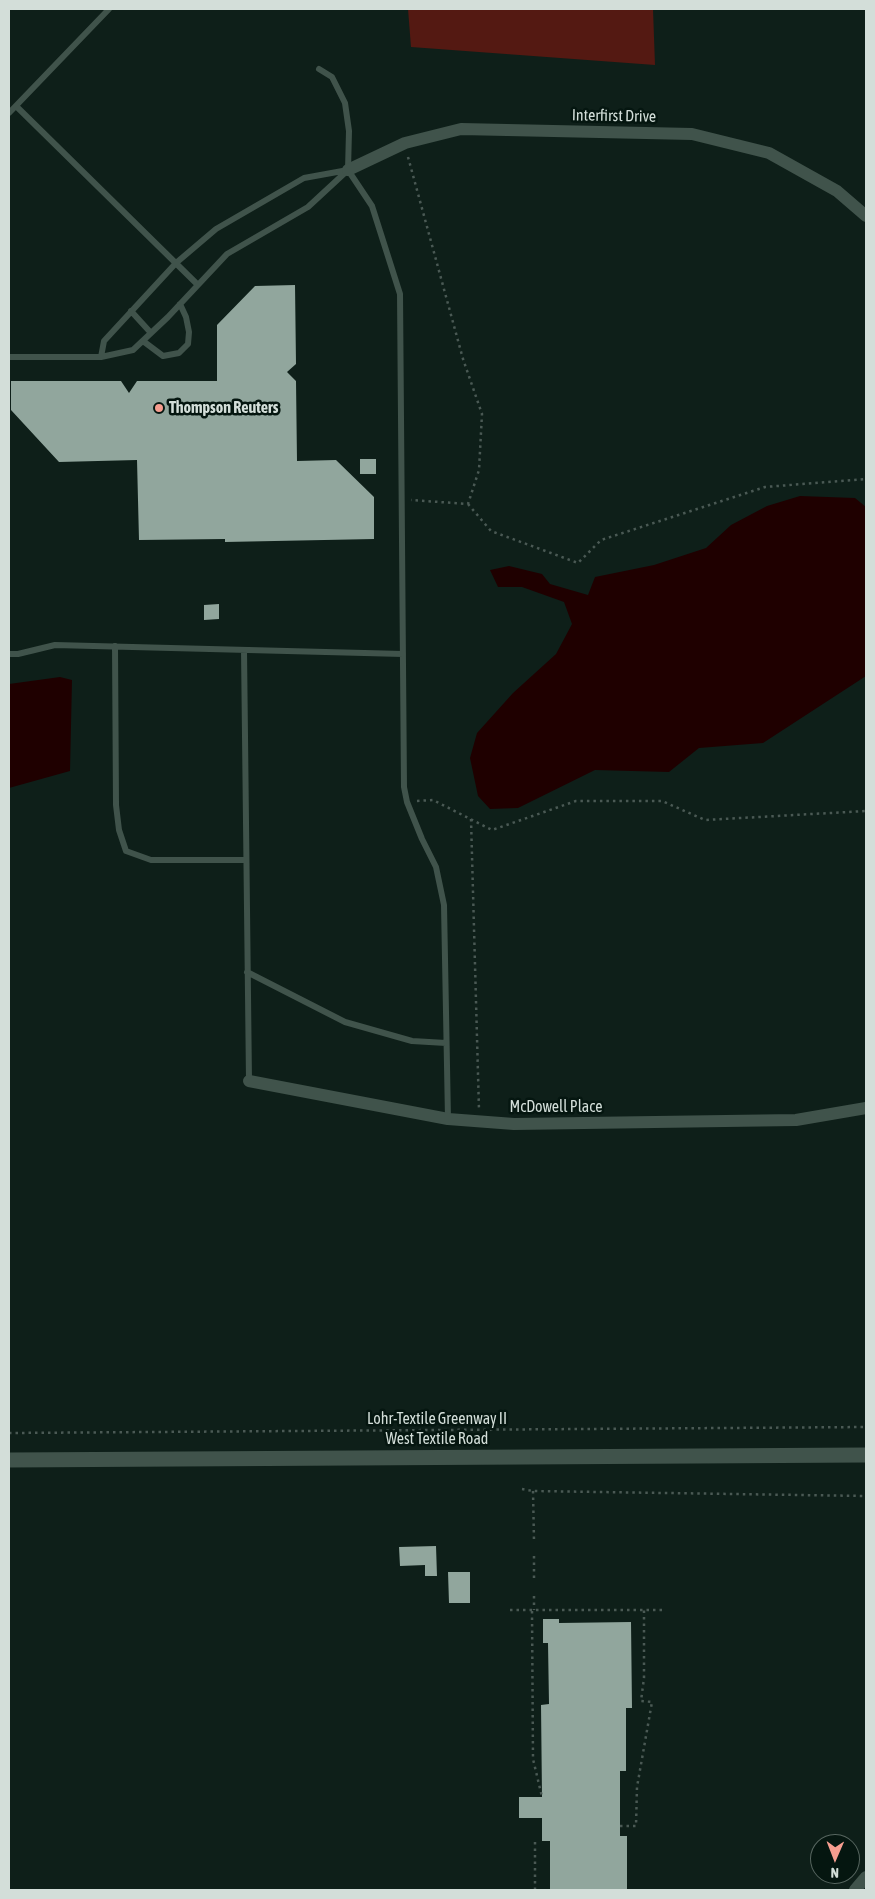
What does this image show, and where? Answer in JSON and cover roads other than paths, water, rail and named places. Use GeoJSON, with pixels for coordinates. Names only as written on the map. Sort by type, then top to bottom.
{"type":"FeatureCollection","features":[{"type":"Feature","properties":{"kind":"main road","name":"West Textile Road"},"geometry":{"type":"LineString","coordinates":[[9,1460],[866,1454]]}},
{"type":"Feature","properties":{"kind":"street","name":"Interfirst Drive"},"geometry":{"type":"LineString","coordinates":[[348,170],[404,143],[461,129],[692,134],[769,154],[837,191],[866,216]]}},
{"type":"Feature","properties":{"kind":"street","name":"McDowell Place"},"geometry":{"type":"LineString","coordinates":[[248,1081],[448,1119],[514,1124],[796,1120],[866,1108]]}},
{"type":"Feature","properties":{"kind":"street"},"geometry":{"type":"LineString","coordinates":[[855,1890],[866,1877]]}},
{"type":"Feature","properties":{"kind":"lane"},"geometry":{"type":"LineString","coordinates":[[9,113],[108,9]]}},
{"type":"Feature","properties":{"kind":"lane"},"geometry":{"type":"LineString","coordinates":[[319,69],[332,77],[345,103],[349,130],[348,170],[372,206],[400,294],[404,787],[407,802],[436,867],[444,905],[448,1119]]}},
{"type":"Feature","properties":{"kind":"lane"},"geometry":{"type":"LineString","coordinates":[[16,106],[198,285]]}},
{"type":"Feature","properties":{"kind":"lane"},"geometry":{"type":"LineString","coordinates":[[101,357],[104,341],[176,263],[216,229],[304,178],[348,170]]}},
{"type":"Feature","properties":{"kind":"lane"},"geometry":{"type":"LineString","coordinates":[[9,357],[101,357],[133,350],[227,254],[308,207],[348,170]]}},
{"type":"Feature","properties":{"kind":"lane"},"geometry":{"type":"LineString","coordinates":[[143,341],[163,356],[179,353],[188,344],[189,332],[186,317],[180,304]]}},
{"type":"Feature","properties":{"kind":"lane"},"geometry":{"type":"LineString","coordinates":[[131,311],[151,333]]}},
{"type":"Feature","properties":{"kind":"lane"},"geometry":{"type":"LineString","coordinates":[[9,654],[18,654],[55,645],[403,654]]}},
{"type":"Feature","properties":{"kind":"lane"},"geometry":{"type":"LineString","coordinates":[[115,646],[116,804],[119,830],[126,851],[151,860],[245,860]]}},
{"type":"Feature","properties":{"kind":"lane"},"geometry":{"type":"LineString","coordinates":[[244,650],[248,1081]]}},
{"type":"Feature","properties":{"kind":"lane"},"geometry":{"type":"LineString","coordinates":[[247,972],[344,1022],[412,1040],[446,1043]]}},
{"type":"Feature","properties":{"kind":"place","name":"Thompson Reuters"},"geometry":{"type":"Point","coordinates":[159,408]}}]}
